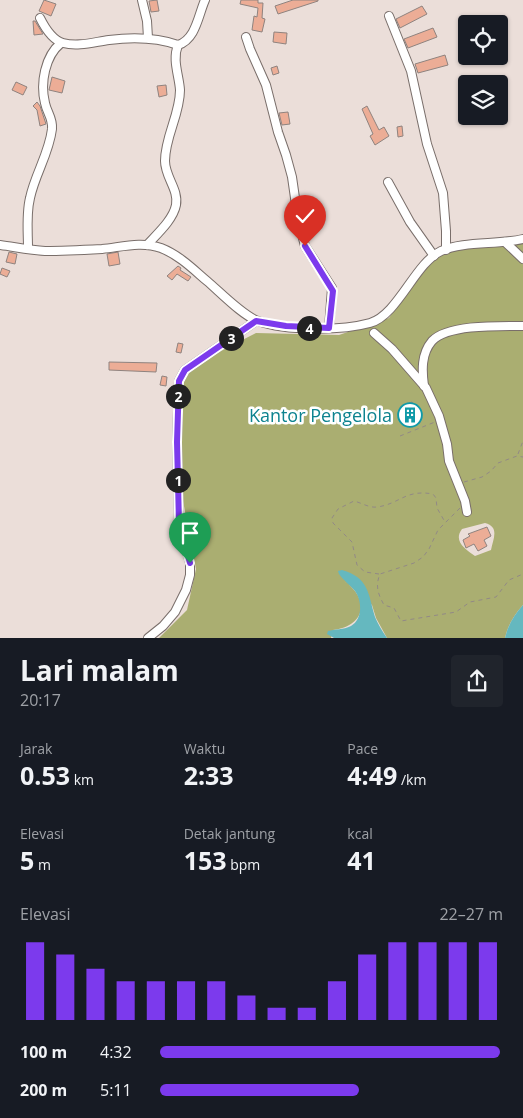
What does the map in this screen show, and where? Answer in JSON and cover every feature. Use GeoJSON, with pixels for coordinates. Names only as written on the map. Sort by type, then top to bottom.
{"type":"FeatureCollection","features":[{"type":"Feature","properties":{"kind":"street"},"geometry":{"type":"LineString","coordinates":[[142,0],[147,21],[148,38]]}},
{"type":"Feature","properties":{"kind":"street"},"geometry":{"type":"LineString","coordinates":[[40,18],[44,27],[61,43],[82,44],[148,38],[165,40],[178,45],[185,42],[194,30],[205,0]]}},
{"type":"Feature","properties":{"kind":"street"},"geometry":{"type":"LineString","coordinates":[[389,16],[411,71],[427,144],[443,194],[446,250]]}},
{"type":"Feature","properties":{"kind":"street"},"geometry":{"type":"LineString","coordinates":[[246,37],[266,85],[286,155],[292,177],[298,220],[305,246],[333,291],[329,328]]}},
{"type":"Feature","properties":{"kind":"street"},"geometry":{"type":"LineString","coordinates":[[28,248],[30,199],[44,161],[52,130],[44,98],[47,63],[52,51],[61,43]]}},
{"type":"Feature","properties":{"kind":"street"},"geometry":{"type":"LineString","coordinates":[[147,245],[172,215],[176,203],[174,190],[166,174],[165,162],[169,134],[179,103],[179,79],[175,56],[178,45]]}},
{"type":"Feature","properties":{"kind":"street"},"geometry":{"type":"LineString","coordinates":[[388,182],[410,222],[434,256]]}},
{"type":"Feature","properties":{"kind":"street"},"geometry":{"type":"LineString","coordinates":[[0,245],[44,251],[102,249],[138,244],[161,248],[177,256],[256,321],[286,326],[329,328],[372,323],[383,317],[427,262],[446,250],[459,246],[523,239]]}},
{"type":"Feature","properties":{"kind":"street"},"geometry":{"type":"LineString","coordinates":[[505,242],[523,259]]}},
{"type":"Feature","properties":{"kind":"street"},"geometry":{"type":"LineString","coordinates":[[148,638],[164,626],[175,612],[186,590],[190,575],[190,563],[179,524],[177,442],[179,381],[185,370],[256,321]]}},
{"type":"Feature","properties":{"kind":"street"},"geometry":{"type":"LineString","coordinates":[[424,386],[423,364],[433,340],[445,333],[464,329],[523,326]]}},
{"type":"Feature","properties":{"kind":"street"},"geometry":{"type":"LineString","coordinates":[[374,333],[392,349],[424,386],[431,398],[440,419],[447,444],[449,461],[466,509]]}},
{"type":"Feature","properties":{"kind":"path"},"geometry":{"type":"LineString","coordinates":[[400,436],[440,419]]}},
{"type":"Feature","properties":{"kind":"path"},"geometry":{"type":"LineString","coordinates":[[517,456],[523,442]]}},
{"type":"Feature","properties":{"kind":"path"},"geometry":{"type":"LineString","coordinates":[[457,482],[467,482],[482,477],[498,463],[517,456],[523,458]]}},
{"type":"Feature","properties":{"kind":"path"},"geometry":{"type":"LineString","coordinates":[[445,523],[437,508],[436,498],[433,494],[421,492],[410,494],[380,506],[370,507],[354,501],[338,509],[332,518],[333,523],[352,542],[357,565],[365,572],[380,574],[414,563],[423,557],[438,530],[445,523],[456,511],[466,509]]}},
{"type":"Feature","properties":{"kind":"path"},"geometry":{"type":"LineString","coordinates":[[380,574],[376,582],[378,593],[384,605],[394,608],[400,621],[456,612],[465,604],[474,600],[496,597],[509,580],[523,574]]}},
{"type":"Feature","properties":{"kind":"green space"},"geometry":{"type":"Polygon","coordinates":[[[523,241],[523,605],[512,620],[505,638],[387,638],[376,618],[372,605],[350,586],[359,598],[360,612],[354,622],[348,626],[333,630],[331,638],[159,638],[187,610],[196,569],[183,501],[180,455],[180,372],[256,333],[339,335],[389,318],[426,261],[447,249],[523,241]],[[485,523],[462,529],[459,537],[461,544],[467,551],[475,556],[491,550],[494,530],[485,523]]]}},
{"type":"Feature","properties":{"kind":"water"},"geometry":{"type":"Polygon","coordinates":[[[342,570],[358,577],[366,587],[375,617],[387,638],[334,638],[327,634],[328,631],[351,626],[358,619],[360,610],[359,600],[355,591],[339,574],[338,571],[342,570]]]}},
{"type":"Feature","properties":{"kind":"water"},"geometry":{"type":"Polygon","coordinates":[[[523,605],[523,638],[505,638],[512,620],[523,605]]]}},
{"type":"Feature","properties":{"kind":"building"},"geometry":{"type":"Polygon","coordinates":[[[44,0],[56,4],[51,16],[39,11],[44,0]]]}},
{"type":"Feature","properties":{"kind":"building"},"geometry":{"type":"Polygon","coordinates":[[[157,0],[159,11],[151,12],[149,1],[157,0]]]}},
{"type":"Feature","properties":{"kind":"building"},"geometry":{"type":"Polygon","coordinates":[[[241,0],[258,0],[258,3],[263,3],[262,18],[265,19],[262,32],[252,30],[254,16],[257,17],[258,8],[240,4],[241,0]]]}},
{"type":"Feature","properties":{"kind":"building"},"geometry":{"type":"Polygon","coordinates":[[[293,0],[318,1],[278,14],[275,6],[293,0]]]}},
{"type":"Feature","properties":{"kind":"building"},"geometry":{"type":"Polygon","coordinates":[[[422,6],[427,14],[400,28],[396,19],[422,6]]]}},
{"type":"Feature","properties":{"kind":"building"},"geometry":{"type":"Polygon","coordinates":[[[33,21],[35,21],[43,34],[34,35],[33,21]]]}},
{"type":"Feature","properties":{"kind":"building"},"geometry":{"type":"Polygon","coordinates":[[[433,28],[437,37],[408,48],[404,39],[433,28]]]}},
{"type":"Feature","properties":{"kind":"building"},"geometry":{"type":"Polygon","coordinates":[[[274,32],[287,33],[286,44],[273,42],[274,32]]]}},
{"type":"Feature","properties":{"kind":"building"},"geometry":{"type":"Polygon","coordinates":[[[445,55],[448,65],[418,73],[415,64],[445,55]]]}},
{"type":"Feature","properties":{"kind":"building"},"geometry":{"type":"Polygon","coordinates":[[[277,66],[279,73],[273,75],[271,68],[277,66]]]}},
{"type":"Feature","properties":{"kind":"building"},"geometry":{"type":"Polygon","coordinates":[[[52,77],[65,81],[62,93],[49,90],[52,77]]]}},
{"type":"Feature","properties":{"kind":"building"},"geometry":{"type":"Polygon","coordinates":[[[16,82],[27,87],[23,95],[12,90],[16,82]]]}},
{"type":"Feature","properties":{"kind":"building"},"geometry":{"type":"Polygon","coordinates":[[[166,85],[167,95],[159,97],[157,86],[166,85]]]}},
{"type":"Feature","properties":{"kind":"building"},"geometry":{"type":"Polygon","coordinates":[[[37,102],[46,124],[40,126],[37,110],[33,106],[37,102]]]}},
{"type":"Feature","properties":{"kind":"building"},"geometry":{"type":"Polygon","coordinates":[[[367,106],[379,130],[384,127],[389,136],[375,145],[370,136],[373,134],[362,109],[367,106]]]}},
{"type":"Feature","properties":{"kind":"building"},"geometry":{"type":"Polygon","coordinates":[[[288,112],[290,124],[282,125],[279,113],[288,112]]]}},
{"type":"Feature","properties":{"kind":"building"},"geometry":{"type":"Polygon","coordinates":[[[402,126],[403,136],[398,137],[397,127],[402,126]]]}},
{"type":"Feature","properties":{"kind":"building"},"geometry":{"type":"Polygon","coordinates":[[[9,252],[17,254],[15,264],[6,262],[9,252]]]}},
{"type":"Feature","properties":{"kind":"building"},"geometry":{"type":"Polygon","coordinates":[[[118,252],[120,264],[109,266],[107,254],[118,252]]]}},
{"type":"Feature","properties":{"kind":"building"},"geometry":{"type":"Polygon","coordinates":[[[178,266],[181,268],[180,270],[191,277],[188,281],[177,274],[172,280],[167,276],[178,266]]]}},
{"type":"Feature","properties":{"kind":"building"},"geometry":{"type":"Polygon","coordinates":[[[2,268],[10,271],[7,277],[0,274],[2,268]]]}},
{"type":"Feature","properties":{"kind":"building"},"geometry":{"type":"Polygon","coordinates":[[[178,343],[183,344],[181,353],[176,352],[178,343]]]}},
{"type":"Feature","properties":{"kind":"building"},"geometry":{"type":"Polygon","coordinates":[[[109,362],[157,363],[156,372],[109,370],[109,362]]]}},
{"type":"Feature","properties":{"kind":"building"},"geometry":{"type":"Polygon","coordinates":[[[162,376],[167,377],[166,386],[160,385],[162,376]]]}},
{"type":"Feature","properties":{"kind":"building","name":"Kantor Pengelola"},"geometry":{"type":"Polygon","coordinates":[[[412,402],[420,423],[409,427],[400,407],[412,402]]]}},
{"type":"Feature","properties":{"kind":"building"},"geometry":{"type":"Polygon","coordinates":[[[487,527],[491,536],[484,540],[487,546],[478,551],[474,544],[466,548],[463,540],[470,536],[468,534],[487,527]]]}},
{"type":"Feature","properties":{"kind":"place","name":"Kantor Pengelola"},"geometry":{"type":"Point","coordinates":[410,415]}},
{"type":"Feature","properties":{"kind":"route"},"geometry":{"type":"LineString","coordinates":[[190,563],[179,524],[177,442],[179,381],[185,370],[256,321],[286,326],[329,328],[333,291],[305,246]]}}]}
